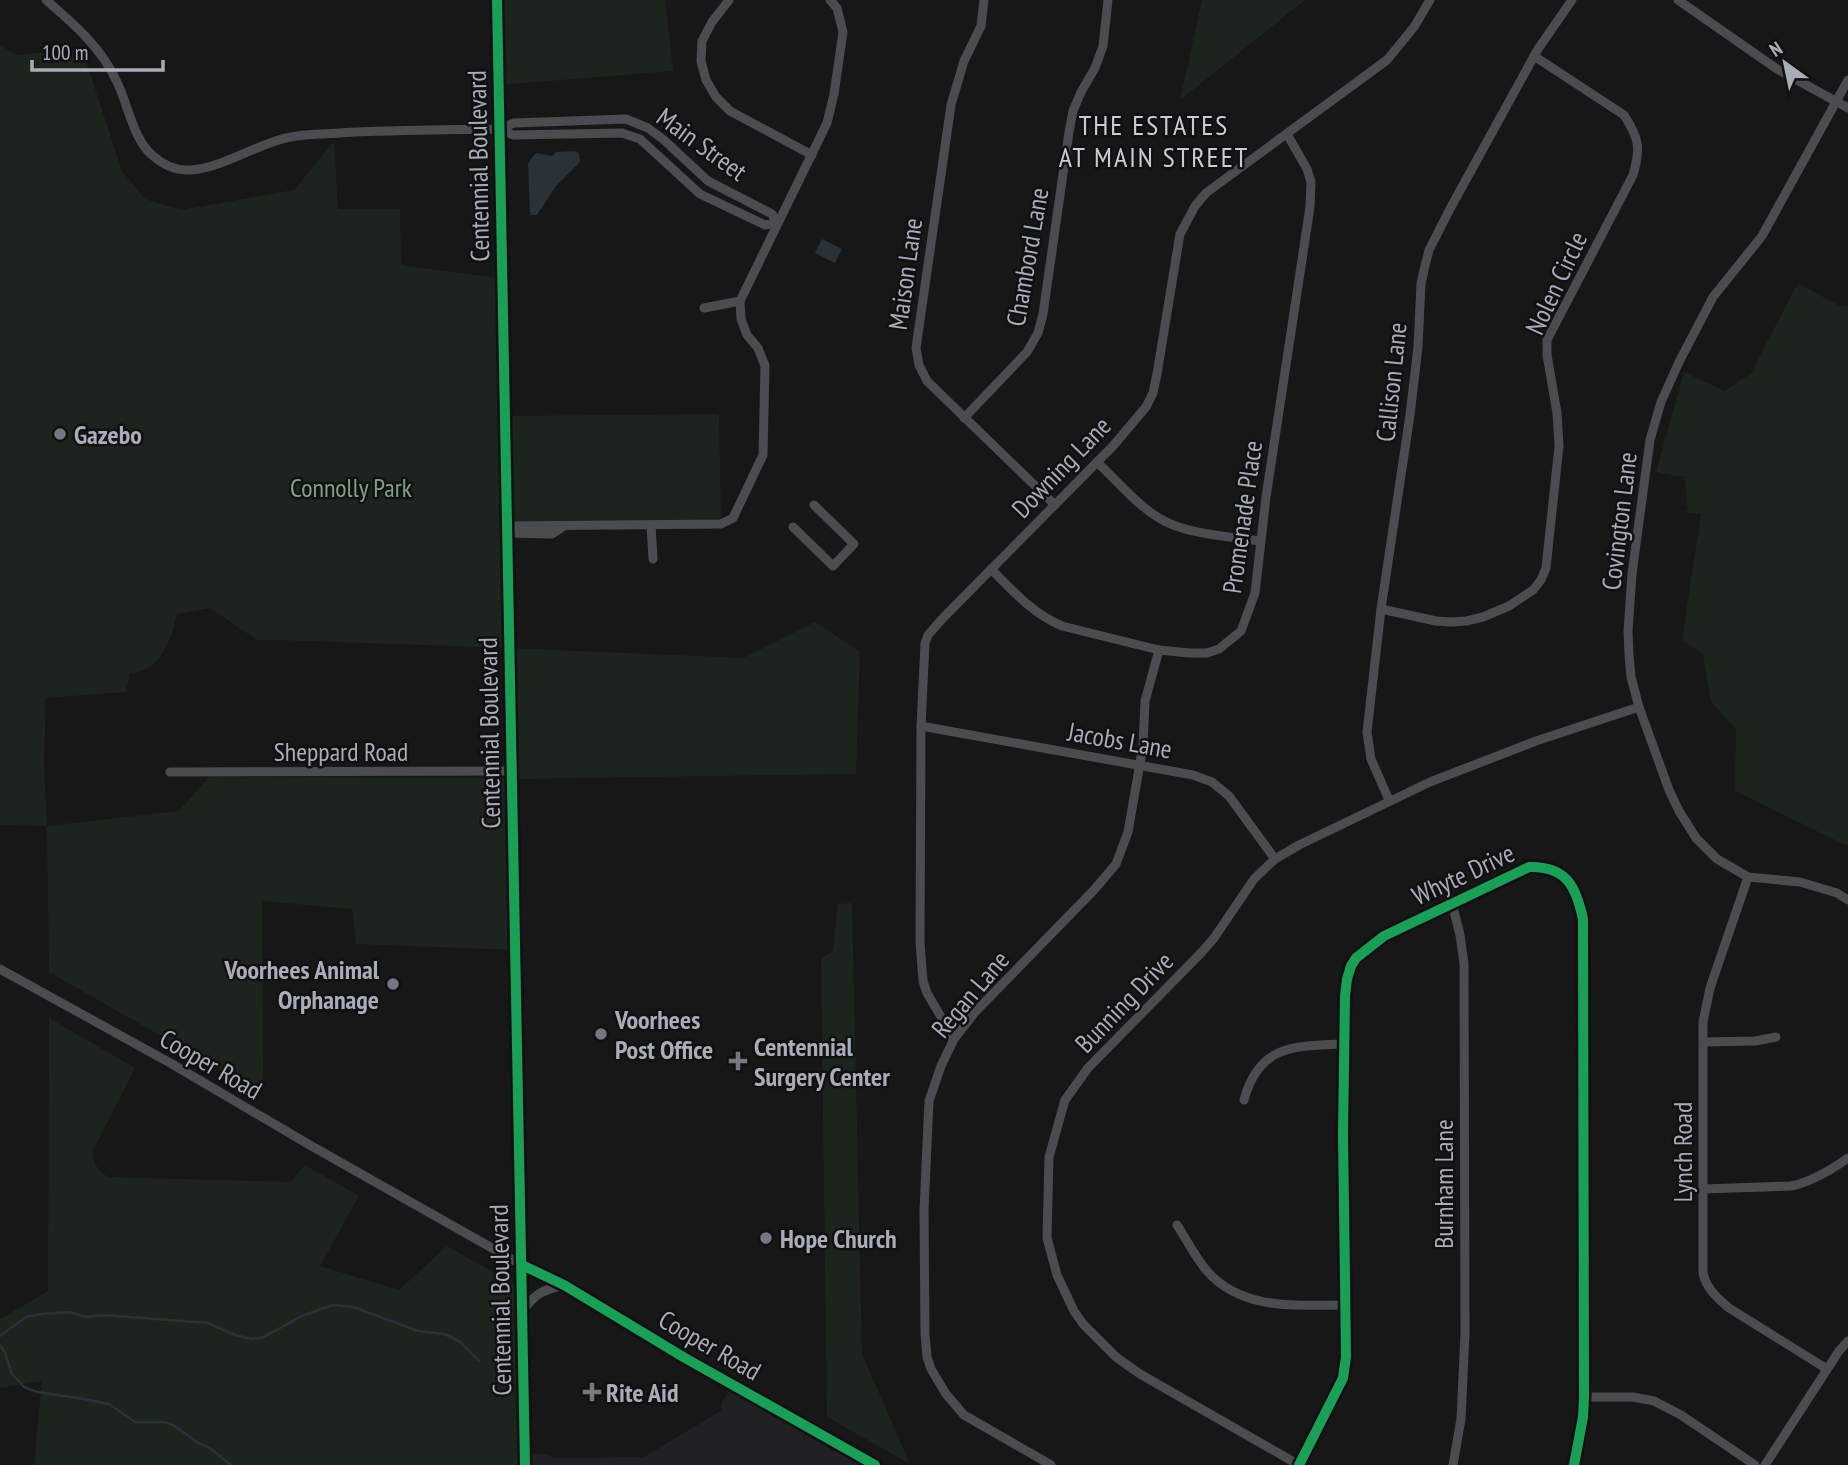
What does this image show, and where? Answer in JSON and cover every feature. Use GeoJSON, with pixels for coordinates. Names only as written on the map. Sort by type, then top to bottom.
{"type":"FeatureCollection","features":[{"type":"Feature","properties":{"kind":"main road","name":"Centennial Boulevard"},"geometry":{"type":"LineString","coordinates":[[497,0],[525,1465]]}},
{"type":"Feature","properties":{"kind":"street","name":"Main Street"},"geometry":{"type":"LineString","coordinates":[[46,0],[102,53],[118,83],[143,147],[161,163],[170,167],[180,170],[203,168],[296,136],[377,131],[500,129],[514,122],[626,119],[648,128],[708,181],[772,214],[777,223],[765,225],[700,194],[640,139],[622,133],[513,135],[500,129]]}},
{"type":"Feature","properties":{"kind":"street"},"geometry":{"type":"LineString","coordinates":[[729,0],[702,41],[701,61],[706,80],[716,97],[730,111],[812,155]]}},
{"type":"Feature","properties":{"kind":"street"},"geometry":{"type":"LineString","coordinates":[[508,529],[552,534],[566,526],[721,524],[733,518],[763,455],[765,366],[758,348],[747,335],[741,318],[740,301],[827,123],[843,32],[837,8],[830,0]]}},
{"type":"Feature","properties":{"kind":"street","name":"Maison Lane"},"geometry":{"type":"LineString","coordinates":[[984,0],[981,26],[964,61],[951,105],[916,348],[919,365],[927,381],[1055,505]]}},
{"type":"Feature","properties":{"kind":"street","name":"Chambord Lane"},"geometry":{"type":"LineString","coordinates":[[964,418],[1027,352],[1038,333],[1073,111],[1096,68],[1103,46],[1108,0]]}},
{"type":"Feature","properties":{"kind":"street","name":"Downing Lane"},"geometry":{"type":"LineString","coordinates":[[954,1039],[927,993],[923,981],[920,943],[921,726],[925,643],[928,635],[990,569],[1114,446],[1146,407],[1153,393],[1180,234],[1195,206],[1206,193],[1387,60],[1414,27],[1430,0]]}},
{"type":"Feature","properties":{"kind":"street","name":"Callison Lane"},"geometry":{"type":"LineString","coordinates":[[1389,800],[1371,759],[1367,732],[1381,609],[1410,415],[1424,270],[1429,250],[1451,207],[1534,56],[1572,0]]}},
{"type":"Feature","properties":{"kind":"street"},"geometry":{"type":"LineString","coordinates":[[1678,0],[1777,69],[1848,108]]}},
{"type":"Feature","properties":{"kind":"street","name":"Nolen Circle"},"geometry":{"type":"LineString","coordinates":[[1381,609],[1451,622],[1483,617],[1509,607],[1533,590],[1546,568],[1559,446],[1557,413],[1547,355],[1548,340],[1633,175],[1639,148],[1634,129],[1624,115],[1534,56]]}},
{"type":"Feature","properties":{"kind":"street","name":"Covington Lane"},"geometry":{"type":"LineString","coordinates":[[1848,80],[1762,236],[1713,297],[1679,362],[1653,425],[1632,574],[1628,631],[1631,677],[1639,707],[1669,790],[1696,838],[1717,859],[1748,877],[1800,882],[1837,893],[1848,900]]}},
{"type":"Feature","properties":{"kind":"street","name":"Promenade Place"},"geometry":{"type":"LineString","coordinates":[[990,569],[1023,600],[1051,621],[1159,650],[1207,653],[1219,649],[1241,631],[1255,593],[1310,207],[1311,182],[1307,169],[1287,134]]}},
{"type":"Feature","properties":{"kind":"street"},"geometry":{"type":"LineString","coordinates":[[704,308],[740,301]]}},
{"type":"Feature","properties":{"kind":"street"},"geometry":{"type":"LineString","coordinates":[[1097,462],[1142,505],[1170,524],[1261,541]]}},
{"type":"Feature","properties":{"kind":"street"},"geometry":{"type":"LineString","coordinates":[[793,527],[833,566],[854,544],[814,506]]}},
{"type":"Feature","properties":{"kind":"street"},"geometry":{"type":"LineString","coordinates":[[651,525],[653,559]]}},
{"type":"Feature","properties":{"kind":"street","name":"Regan Lane"},"geometry":{"type":"LineString","coordinates":[[1051,1465],[964,1415],[946,1394],[931,1369],[925,1334],[924,1210],[929,1101],[954,1039],[976,1011],[1116,864],[1128,832],[1143,746],[1145,701],[1159,650]]}},
{"type":"Feature","properties":{"kind":"street","name":"Bunning Drive"},"geometry":{"type":"LineString","coordinates":[[1299,1465],[1140,1374],[1093,1336],[1074,1311],[1057,1275],[1047,1238],[1049,1157],[1065,1100],[1088,1068],[1201,953],[1254,878],[1275,859],[1389,800],[1430,782],[1524,746],[1639,707]]}},
{"type":"Feature","properties":{"kind":"street","name":"Jacobs Lane"},"geometry":{"type":"LineString","coordinates":[[921,726],[1193,775],[1212,782],[1238,806],[1275,859]]}},
{"type":"Feature","properties":{"kind":"street","name":"Sheppard Road"},"geometry":{"type":"LineString","coordinates":[[170,772],[512,771]]}},
{"type":"Feature","properties":{"kind":"street","name":"Whyte Drive"},"geometry":{"type":"LineString","coordinates":[[1299,1465],[1343,1378],[1346,1357],[1343,1133],[1347,979],[1356,958],[1384,936],[1529,867],[1546,868],[1565,878],[1578,895],[1583,919],[1584,1397],[1574,1465]]}},
{"type":"Feature","properties":{"kind":"street","name":"Lynch Road"},"geometry":{"type":"LineString","coordinates":[[1748,877],[1710,988],[1704,1014],[1703,1273],[1709,1288],[1729,1308],[1827,1369]]}},
{"type":"Feature","properties":{"kind":"street","name":"Burnham Lane"},"geometry":{"type":"LineString","coordinates":[[1452,903],[1464,964],[1464,1390],[1453,1465]]}},
{"type":"Feature","properties":{"kind":"street","name":"Cooper Road"},"geometry":{"type":"LineString","coordinates":[[0,969],[522,1265],[564,1285],[685,1358],[875,1465]]}},
{"type":"Feature","properties":{"kind":"street"},"geometry":{"type":"LineString","coordinates":[[1703,1042],[1755,1041],[1776,1037]]}},
{"type":"Feature","properties":{"kind":"street"},"geometry":{"type":"LineString","coordinates":[[1244,1100],[1255,1071],[1274,1055],[1303,1045],[1344,1044]]}},
{"type":"Feature","properties":{"kind":"street"},"geometry":{"type":"LineString","coordinates":[[1703,1189],[1802,1184],[1848,1158]]}},
{"type":"Feature","properties":{"kind":"street"},"geometry":{"type":"LineString","coordinates":[[1177,1225],[1206,1269],[1214,1278],[1236,1292],[1269,1303],[1345,1305]]}},
{"type":"Feature","properties":{"kind":"street"},"geometry":{"type":"LineString","coordinates":[[523,1310],[533,1297],[543,1290],[564,1285]]}},
{"type":"Feature","properties":{"kind":"street"},"geometry":{"type":"LineString","coordinates":[[1765,1465],[1848,1341]]}},
{"type":"Feature","properties":{"kind":"street"},"geometry":{"type":"LineString","coordinates":[[1584,1397],[1633,1397],[1654,1401],[1681,1415],[1755,1465]]}},
{"type":"Feature","properties":{"kind":"shaded area"},"geometry":{"type":"Polygon","coordinates":[[[556,152],[579,153],[580,162],[556,186],[537,215],[530,215],[528,164],[533,156],[537,153],[552,156],[556,152]]]}},
{"type":"Feature","properties":{"kind":"shaded area"},"geometry":{"type":"Polygon","coordinates":[[[822,239],[842,249],[835,263],[815,253],[822,239]]]}},
{"type":"Feature","properties":{"kind":"shaded area"},"geometry":{"type":"Polygon","coordinates":[[[733,1385],[868,1465],[525,1465],[525,1454],[546,1454],[554,1458],[644,1457],[722,1410],[721,1404],[733,1385]]]}},
{"type":"Feature","properties":{"kind":"green space"},"geometry":{"type":"Polygon","coordinates":[[[497,0],[665,0],[673,71],[499,85],[497,0]]]}},
{"type":"Feature","properties":{"kind":"green space"},"geometry":{"type":"Polygon","coordinates":[[[1202,0],[1305,0],[1180,100],[1202,0]]]}},
{"type":"Feature","properties":{"kind":"green space","name":"Connolly Park"},"geometry":{"type":"Polygon","coordinates":[[[0,45],[16,55],[82,49],[122,171],[145,199],[181,210],[294,190],[334,141],[338,209],[400,209],[401,265],[504,279],[506,416],[719,414],[721,524],[508,526],[510,648],[743,658],[815,622],[860,652],[856,774],[513,779],[515,950],[356,944],[352,909],[262,901],[263,1079],[254,1089],[49,972],[47,826],[0,825],[0,45]],[[210,608],[177,614],[163,653],[150,666],[130,674],[126,692],[46,698],[44,762],[47,826],[179,811],[209,777],[512,778],[509,648],[257,640],[210,608]]]}},
{"type":"Feature","properties":{"kind":"green space"},"geometry":{"type":"Polygon","coordinates":[[[1798,283],[1838,305],[1848,306],[1848,845],[1735,791],[1736,729],[1711,702],[1703,654],[1682,640],[1701,514],[1681,512],[1688,511],[1684,476],[1656,472],[1684,372],[1725,391],[1751,373],[1798,283]]]}},
{"type":"Feature","properties":{"kind":"green space"},"geometry":{"type":"Polygon","coordinates":[[[852,903],[862,1354],[910,1464],[827,1417],[821,958],[833,951],[838,904],[852,903]]]}},
{"type":"Feature","properties":{"kind":"green space"},"geometry":{"type":"Polygon","coordinates":[[[49,1018],[135,1068],[93,1150],[96,1166],[108,1177],[291,1182],[305,1165],[359,1196],[320,1266],[399,1290],[447,1246],[521,1288],[525,1465],[34,1465],[42,1381],[0,1388],[0,1319],[48,1291],[49,1018]]]}},
{"type":"Feature","properties":{"kind":"waterway"},"geometry":{"type":"LineString","coordinates":[[0,1336],[26,1317],[70,1312],[85,1317],[103,1315],[208,1323],[252,1339],[262,1338],[302,1316],[332,1305],[353,1307],[418,1331],[444,1334],[459,1341],[479,1361]]}},
{"type":"Feature","properties":{"kind":"waterway"},"geometry":{"type":"LineString","coordinates":[[0,1345],[12,1374],[24,1387],[37,1392],[109,1404],[135,1422],[164,1422],[173,1425],[231,1465]]}},
{"type":"Feature","properties":{"kind":"cycle path"},"geometry":{"type":"LineString","coordinates":[[497,0],[525,1465]]}},
{"type":"Feature","properties":{"kind":"cycle path"},"geometry":{"type":"LineString","coordinates":[[1299,1465],[1343,1378],[1346,1357],[1343,1133],[1345,996],[1351,966],[1356,958],[1384,936],[1529,867],[1552,870],[1568,881],[1577,897],[1583,919],[1584,1397],[1574,1465]]}},
{"type":"Feature","properties":{"kind":"cycle path"},"geometry":{"type":"LineString","coordinates":[[522,1265],[564,1285],[685,1358],[875,1465]]}},
{"type":"Feature","properties":{"kind":"place","name":"Gazebo"},"geometry":{"type":"Point","coordinates":[60,434]}},
{"type":"Feature","properties":{"kind":"place","name":"Voorhees Animal Orphanage"},"geometry":{"type":"Point","coordinates":[393,984]}},
{"type":"Feature","properties":{"kind":"place","name":"Voorhees Post Office"},"geometry":{"type":"Point","coordinates":[601,1034]}},
{"type":"Feature","properties":{"kind":"place","name":"Centennial Surgery Center"},"geometry":{"type":"Point","coordinates":[738,1061]}},
{"type":"Feature","properties":{"kind":"place","name":"Hope Church"},"geometry":{"type":"Point","coordinates":[766,1238]}},
{"type":"Feature","properties":{"kind":"place","name":"Rite Aid"},"geometry":{"type":"Point","coordinates":[592,1392]}},
{"type":"Feature","properties":{"kind":"district","name":"THE ESTATES AT MAIN STREET"},"geometry":{"type":"Point","coordinates":[1154,140]}}]}
